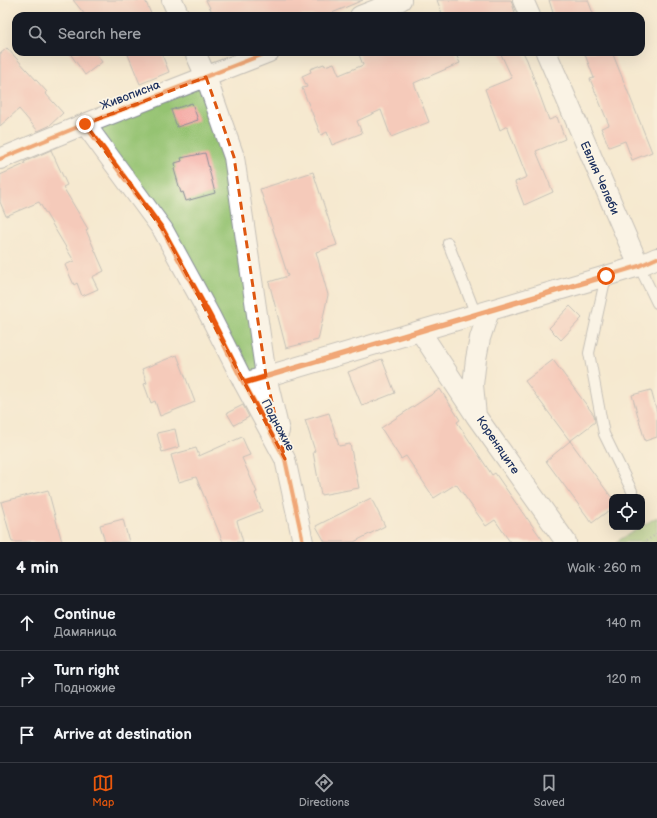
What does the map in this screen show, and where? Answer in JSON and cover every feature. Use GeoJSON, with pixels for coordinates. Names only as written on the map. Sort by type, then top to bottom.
{"type":"FeatureCollection","features":[{"type":"Feature","properties":{"kind":"street"},"geometry":{"type":"LineString","coordinates":[[172,0],[177,12]]}},
{"type":"Feature","properties":{"kind":"street"},"geometry":{"type":"LineString","coordinates":[[370,12],[401,0]]}},
{"type":"Feature","properties":{"kind":"street"},"geometry":{"type":"LineString","coordinates":[[523,0],[528,12]]}},
{"type":"Feature","properties":{"kind":"street"},"geometry":{"type":"LineString","coordinates":[[197,56],[206,77]]}},
{"type":"Feature","properties":{"kind":"street","name":"Живописна"},"geometry":{"type":"LineString","coordinates":[[0,159],[259,56]]}},
{"type":"Feature","properties":{"kind":"street","name":"Евлия Челеби"},"geometry":{"type":"LineString","coordinates":[[548,56],[639,266]]}},
{"type":"Feature","properties":{"kind":"street","name":"Подножие"},"geometry":{"type":"LineString","coordinates":[[206,77],[234,157],[266,376],[303,542]]}},
{"type":"Feature","properties":{"kind":"street","name":"Подножие"},"geometry":{"type":"LineString","coordinates":[[85,124],[163,230],[285,458]]}},
{"type":"Feature","properties":{"kind":"street"},"geometry":{"type":"LineString","coordinates":[[244,383],[606,276],[639,266],[657,258]]}},
{"type":"Feature","properties":{"kind":"street","name":"Кореняците"},"geometry":{"type":"LineString","coordinates":[[482,313],[473,385],[476,416],[566,542]]}},
{"type":"Feature","properties":{"kind":"street"},"geometry":{"type":"LineString","coordinates":[[420,331],[476,416]]}},
{"type":"Feature","properties":{"kind":"lane"},"geometry":{"type":"LineString","coordinates":[[448,243],[482,313]]}},
{"type":"Feature","properties":{"kind":"lane","name":"Евлия Челеби"},"geometry":{"type":"LineString","coordinates":[[639,266],[657,303]]}},
{"type":"Feature","properties":{"kind":"lane"},"geometry":{"type":"LineString","coordinates":[[606,276],[589,353],[604,434],[632,491]]}},
{"type":"Feature","properties":{"kind":"path"},"geometry":{"type":"LineString","coordinates":[[646,541],[657,534]]}},
{"type":"Feature","properties":{"kind":"highlighted area"},"geometry":{"type":"Polygon","coordinates":[[[206,77],[234,157],[266,376],[285,459],[163,230],[85,124],[206,77]]]}},
{"type":"Feature","properties":{"kind":"green space"},"geometry":{"type":"Polygon","coordinates":[[[206,77],[234,157],[266,376],[244,383],[210,316],[85,124],[206,77]]]}},
{"type":"Feature","properties":{"kind":"green space"},"geometry":{"type":"Polygon","coordinates":[[[657,517],[657,542],[616,542],[636,530],[645,530],[645,524],[657,517]]]}},
{"type":"Feature","properties":{"kind":"building"},"geometry":{"type":"Polygon","coordinates":[[[73,0],[145,0],[150,12],[83,12],[73,0]]]}},
{"type":"Feature","properties":{"kind":"building"},"geometry":{"type":"Polygon","coordinates":[[[206,0],[363,0],[334,12],[212,12],[206,0]]]}},
{"type":"Feature","properties":{"kind":"building"},"geometry":{"type":"Polygon","coordinates":[[[437,0],[511,0],[515,12],[442,12],[437,0]]]}},
{"type":"Feature","properties":{"kind":"building"},"geometry":{"type":"Polygon","coordinates":[[[549,0],[588,0],[592,12],[553,12],[549,0]]]}},
{"type":"Feature","properties":{"kind":"building"},"geometry":{"type":"Polygon","coordinates":[[[7,48],[12,54],[12,56],[14,56],[47,92],[45,93],[63,113],[49,126],[38,131],[19,109],[0,126],[0,54],[7,48]]]}},
{"type":"Feature","properties":{"kind":"building"},"geometry":{"type":"Polygon","coordinates":[[[72,56],[98,56],[102,62],[85,75],[72,56]]]}},
{"type":"Feature","properties":{"kind":"building"},"geometry":{"type":"Polygon","coordinates":[[[129,56],[163,56],[169,72],[140,84],[129,56]]]}},
{"type":"Feature","properties":{"kind":"building"},"geometry":{"type":"Polygon","coordinates":[[[360,56],[457,56],[460,63],[414,83],[429,122],[391,137],[381,110],[357,121],[362,133],[332,145],[327,132],[321,135],[302,88],[307,87],[302,76],[311,72],[310,69],[324,64],[325,66],[334,63],[339,75],[363,65],[360,56]]]}},
{"type":"Feature","properties":{"kind":"building"},"geometry":{"type":"Polygon","coordinates":[[[502,56],[525,56],[549,120],[557,117],[565,139],[536,151],[553,192],[524,205],[515,182],[527,177],[507,126],[500,130],[485,89],[512,78],[502,56]]]}},
{"type":"Feature","properties":{"kind":"building"},"geometry":{"type":"Polygon","coordinates":[[[586,56],[614,56],[652,152],[632,160],[625,141],[609,147],[601,128],[609,125],[590,79],[594,78],[586,56]]]}},
{"type":"Feature","properties":{"kind":"building"},"geometry":{"type":"Polygon","coordinates":[[[192,103],[198,120],[177,127],[171,110],[192,103]]]}},
{"type":"Feature","properties":{"kind":"building"},"geometry":{"type":"Polygon","coordinates":[[[51,150],[67,185],[63,187],[88,229],[86,230],[104,271],[92,277],[98,289],[82,296],[77,283],[74,285],[65,265],[74,261],[39,202],[6,216],[0,202],[0,175],[51,150]]]}},
{"type":"Feature","properties":{"kind":"building"},"geometry":{"type":"Polygon","coordinates":[[[205,153],[215,193],[186,201],[183,192],[181,193],[174,169],[176,168],[175,163],[182,161],[181,158],[205,153]]]}},
{"type":"Feature","properties":{"kind":"building"},"geometry":{"type":"Polygon","coordinates":[[[313,172],[337,245],[316,252],[328,295],[318,340],[286,348],[269,282],[288,276],[260,189],[313,172]]]}},
{"type":"Feature","properties":{"kind":"building"},"geometry":{"type":"Polygon","coordinates":[[[570,306],[582,318],[561,340],[549,328],[570,306]]]}},
{"type":"Feature","properties":{"kind":"building"},"geometry":{"type":"Polygon","coordinates":[[[177,355],[195,402],[160,416],[155,401],[151,403],[144,384],[147,383],[142,369],[177,355]]]}},
{"type":"Feature","properties":{"kind":"building"},"geometry":{"type":"Polygon","coordinates":[[[382,359],[395,393],[362,406],[348,372],[382,359]]]}},
{"type":"Feature","properties":{"kind":"building"},"geometry":{"type":"Polygon","coordinates":[[[553,360],[594,415],[595,422],[570,441],[525,381],[553,360]]]}},
{"type":"Feature","properties":{"kind":"building"},"geometry":{"type":"Polygon","coordinates":[[[440,389],[460,420],[457,422],[492,475],[495,473],[544,542],[510,542],[495,520],[486,526],[456,484],[434,498],[406,456],[401,459],[381,428],[440,389]]]}},
{"type":"Feature","properties":{"kind":"building"},"geometry":{"type":"Polygon","coordinates":[[[651,390],[657,412],[657,437],[645,441],[632,395],[651,390]]]}},
{"type":"Feature","properties":{"kind":"building"},"geometry":{"type":"Polygon","coordinates":[[[243,405],[249,417],[234,425],[227,413],[243,405]]]}},
{"type":"Feature","properties":{"kind":"building"},"geometry":{"type":"Polygon","coordinates":[[[329,413],[339,446],[350,444],[359,488],[321,495],[313,452],[315,451],[305,420],[329,413]]]}},
{"type":"Feature","properties":{"kind":"building"},"geometry":{"type":"Polygon","coordinates":[[[175,429],[179,447],[162,452],[157,433],[175,429]]]}},
{"type":"Feature","properties":{"kind":"building"},"geometry":{"type":"Polygon","coordinates":[[[242,437],[250,455],[242,458],[257,492],[255,493],[262,511],[237,521],[243,542],[223,542],[196,477],[179,482],[171,455],[196,448],[199,456],[242,437]]]}},
{"type":"Feature","properties":{"kind":"building"},"geometry":{"type":"Polygon","coordinates":[[[570,441],[609,494],[609,510],[592,523],[546,461],[570,441]]]}},
{"type":"Feature","properties":{"kind":"building"},"geometry":{"type":"Polygon","coordinates":[[[48,490],[62,542],[12,542],[1,502],[48,490]]]}},
{"type":"Feature","properties":{"kind":"building"},"geometry":{"type":"Polygon","coordinates":[[[371,498],[385,526],[354,542],[325,542],[316,526],[371,498]]]}},
{"type":"Feature","properties":{"kind":"building"},"geometry":{"type":"Polygon","coordinates":[[[123,519],[129,542],[105,542],[100,525],[123,519]]]}},
{"type":"Feature","properties":{"kind":"cycle path"},"geometry":{"type":"LineString","coordinates":[[0,159],[259,56]]}},
{"type":"Feature","properties":{"kind":"cycle path"},"geometry":{"type":"LineString","coordinates":[[85,124],[163,230],[285,459],[303,542]]}},
{"type":"Feature","properties":{"kind":"cycle path"},"geometry":{"type":"LineString","coordinates":[[244,383],[606,276],[639,266],[657,258]]}},
{"type":"Feature","properties":{"kind":"route"},"geometry":{"type":"LineString","coordinates":[[85,124],[163,230],[210,316],[244,383],[606,276]]}}]}
